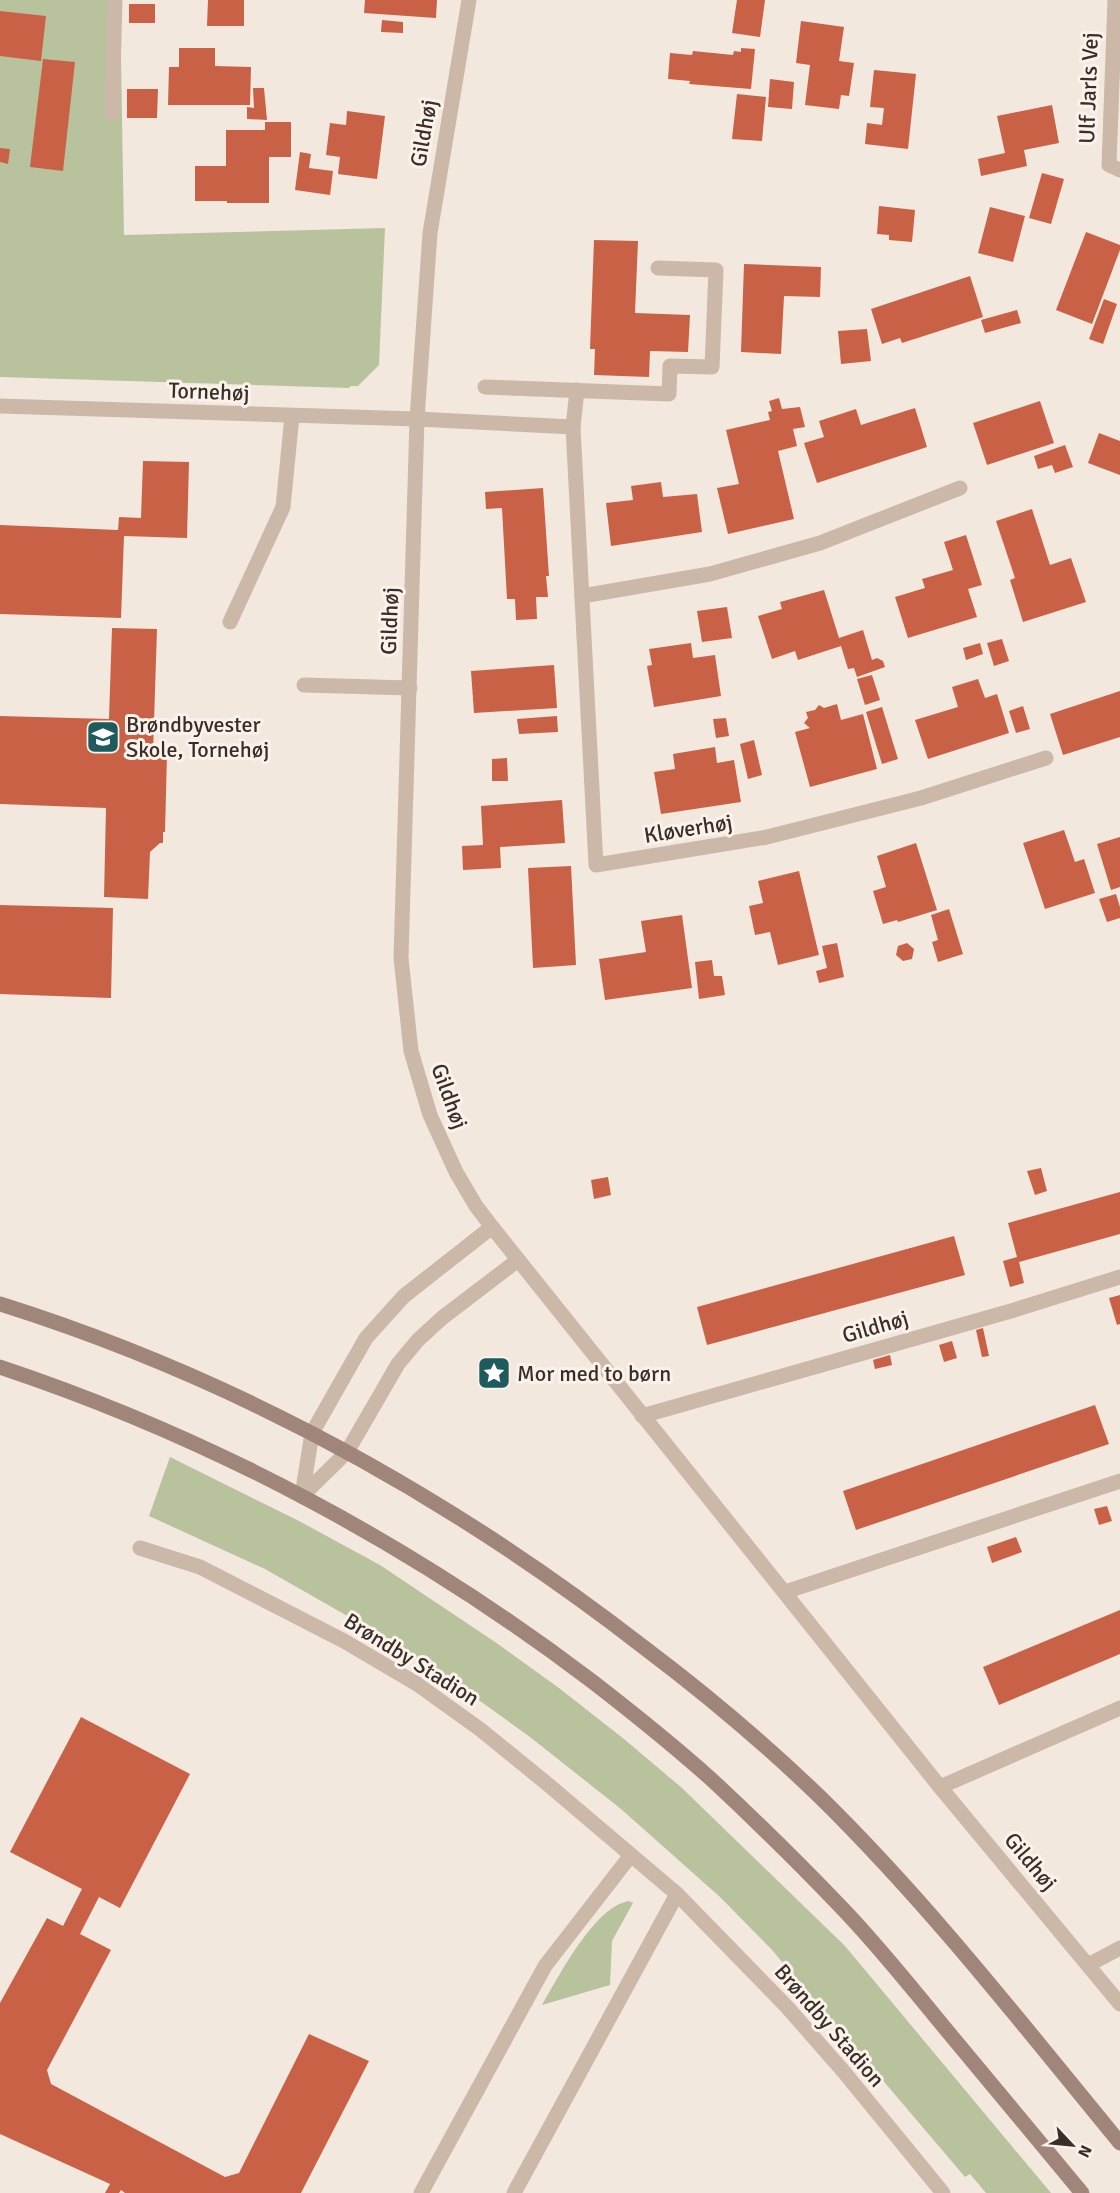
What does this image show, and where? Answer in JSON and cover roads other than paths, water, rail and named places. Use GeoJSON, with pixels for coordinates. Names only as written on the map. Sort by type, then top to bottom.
{"type":"FeatureCollection","features":[{"type":"Feature","properties":{"kind":"street"},"geometry":{"type":"LineString","coordinates":[[112,113],[115,0]]}},
{"type":"Feature","properties":{"kind":"street","name":"Gildhøj"},"geometry":{"type":"LineString","coordinates":[[469,0],[430,233],[417,419],[401,958],[411,1052],[430,1115],[447,1153],[476,1206],[492,1227],[940,1787],[1120,2004]]}},
{"type":"Feature","properties":{"kind":"street","name":"Ulf Jarls Vej"},"geometry":{"type":"LineString","coordinates":[[1115,0],[1108,165],[1120,170]]}},
{"type":"Feature","properties":{"kind":"street"},"geometry":{"type":"LineString","coordinates":[[485,387],[669,394],[670,366],[712,368],[716,270],[658,268]]}},
{"type":"Feature","properties":{"kind":"street","name":"Kløverhøj"},"geometry":{"type":"LineString","coordinates":[[577,390],[573,427],[596,866],[767,837],[921,798],[1046,758]]}},
{"type":"Feature","properties":{"kind":"street","name":"Tornehøj"},"geometry":{"type":"LineString","coordinates":[[0,406],[417,419]]}},
{"type":"Feature","properties":{"kind":"street"},"geometry":{"type":"LineString","coordinates":[[230,622],[283,507],[292,416]]}},
{"type":"Feature","properties":{"kind":"street"},"geometry":{"type":"LineString","coordinates":[[417,419],[573,427]]}},
{"type":"Feature","properties":{"kind":"street"},"geometry":{"type":"LineString","coordinates":[[582,596],[710,574],[820,543],[960,488]]}},
{"type":"Feature","properties":{"kind":"street"},"geometry":{"type":"LineString","coordinates":[[304,685],[410,688]]}},
{"type":"Feature","properties":{"kind":"street"},"geometry":{"type":"LineString","coordinates":[[302,1496],[312,1433],[366,1338],[404,1296],[492,1227]]}},
{"type":"Feature","properties":{"kind":"street"},"geometry":{"type":"LineString","coordinates":[[302,1496],[347,1452],[398,1364],[418,1340],[442,1317],[518,1260]]}},
{"type":"Feature","properties":{"kind":"street","name":"Gildhøj"},"geometry":{"type":"LineString","coordinates":[[642,1416],[1000,1314],[1120,1277]]}},
{"type":"Feature","properties":{"kind":"street"},"geometry":{"type":"LineString","coordinates":[[0,1304],[141,1354],[228,1391],[312,1433],[430,1499],[511,1550],[589,1604],[742,1725],[821,1798],[897,1877],[965,1955],[1120,2143]]}},
{"type":"Feature","properties":{"kind":"street"},"geometry":{"type":"LineString","coordinates":[[0,1367],[79,1394],[202,1447],[302,1496],[397,1549],[476,1598],[556,1654],[630,1711],[710,1778],[843,1909],[1082,2193]]}},
{"type":"Feature","properties":{"kind":"street"},"geometry":{"type":"LineString","coordinates":[[785,1592],[1120,1481]]}},
{"type":"Feature","properties":{"kind":"street","name":"Brøndby Stadion"},"geometry":{"type":"LineString","coordinates":[[140,1548],[201,1567],[344,1641],[417,1684],[481,1730],[677,1894],[787,2007],[844,2072],[943,2193]]}},
{"type":"Feature","properties":{"kind":"street"},"geometry":{"type":"LineString","coordinates":[[940,1787],[1120,1708]]}},
{"type":"Feature","properties":{"kind":"street"},"geometry":{"type":"LineString","coordinates":[[422,2193],[545,1966],[631,1855]]}},
{"type":"Feature","properties":{"kind":"street"},"geometry":{"type":"LineString","coordinates":[[514,2193],[677,1894]]}},
{"type":"Feature","properties":{"kind":"street"},"geometry":{"type":"LineString","coordinates":[[1088,1965],[1120,1948]]}},
{"type":"Feature","properties":{"kind":"place","name":"Brøndbyvester Skole, Tornehøj"},"geometry":{"type":"Point","coordinates":[103,737]}},
{"type":"Feature","properties":{"kind":"place","name":"Mor med to børn"},"geometry":{"type":"Point","coordinates":[494,1373]}}]}
